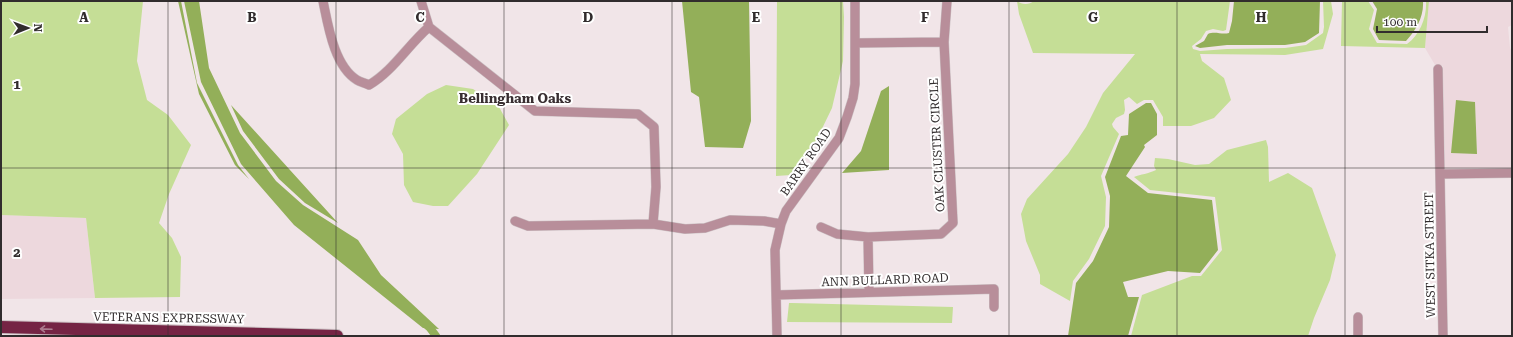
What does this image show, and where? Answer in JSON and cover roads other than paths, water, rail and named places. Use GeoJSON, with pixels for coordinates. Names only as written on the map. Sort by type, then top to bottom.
{"type":"FeatureCollection","features":[{"type":"Feature","properties":{"kind":"highway","name":"VETERANS EXPRESSWAY"},"geometry":{"type":"LineString","coordinates":[[1,327],[336,336]]}},
{"type":"Feature","properties":{"kind":"street"},"geometry":{"type":"LineString","coordinates":[[323,1],[332,40],[339,57],[349,74],[357,81],[368,85],[380,79],[429,27]]}},
{"type":"Feature","properties":{"kind":"street"},"geometry":{"type":"LineString","coordinates":[[421,1],[429,27],[535,111],[638,114],[654,126],[656,188],[653,224]]}},
{"type":"Feature","properties":{"kind":"street","name":"BARRY ROAD"},"geometry":{"type":"LineString","coordinates":[[777,336],[775,250],[781,224],[786,211],[839,138],[847,117],[854,91],[855,1]]}},
{"type":"Feature","properties":{"kind":"street","name":"OAK CLUSTER CIRCLE"},"geometry":{"type":"LineString","coordinates":[[821,227],[837,234],[868,237],[941,234],[953,223],[944,42],[947,1]]}},
{"type":"Feature","properties":{"kind":"street"},"geometry":{"type":"LineString","coordinates":[[855,43],[944,42]]}},
{"type":"Feature","properties":{"kind":"street","name":"WEST SITKA STREET"},"geometry":{"type":"LineString","coordinates":[[1438,69],[1443,336]]}},
{"type":"Feature","properties":{"kind":"street"},"geometry":{"type":"LineString","coordinates":[[1441,174],[1512,173]]}},
{"type":"Feature","properties":{"kind":"street"},"geometry":{"type":"LineString","coordinates":[[515,221],[528,226],[653,224],[684,229],[706,228],[730,220],[764,221],[781,224]]}},
{"type":"Feature","properties":{"kind":"street"},"geometry":{"type":"LineString","coordinates":[[868,237],[869,292]]}},
{"type":"Feature","properties":{"kind":"street","name":"ANN BULLARD ROAD"},"geometry":{"type":"LineString","coordinates":[[776,295],[994,289],[994,307]]}},
{"type":"Feature","properties":{"kind":"street"},"geometry":{"type":"LineString","coordinates":[[1358,317],[1358,336]]}},
{"type":"Feature","properties":{"kind":"waterway"},"geometry":{"type":"LineString","coordinates":[[423,322],[436,336]]}},
{"type":"Feature","properties":{"kind":"district","name":"Bellingham Oaks"},"geometry":{"type":"Point","coordinates":[515,98]}}]}
